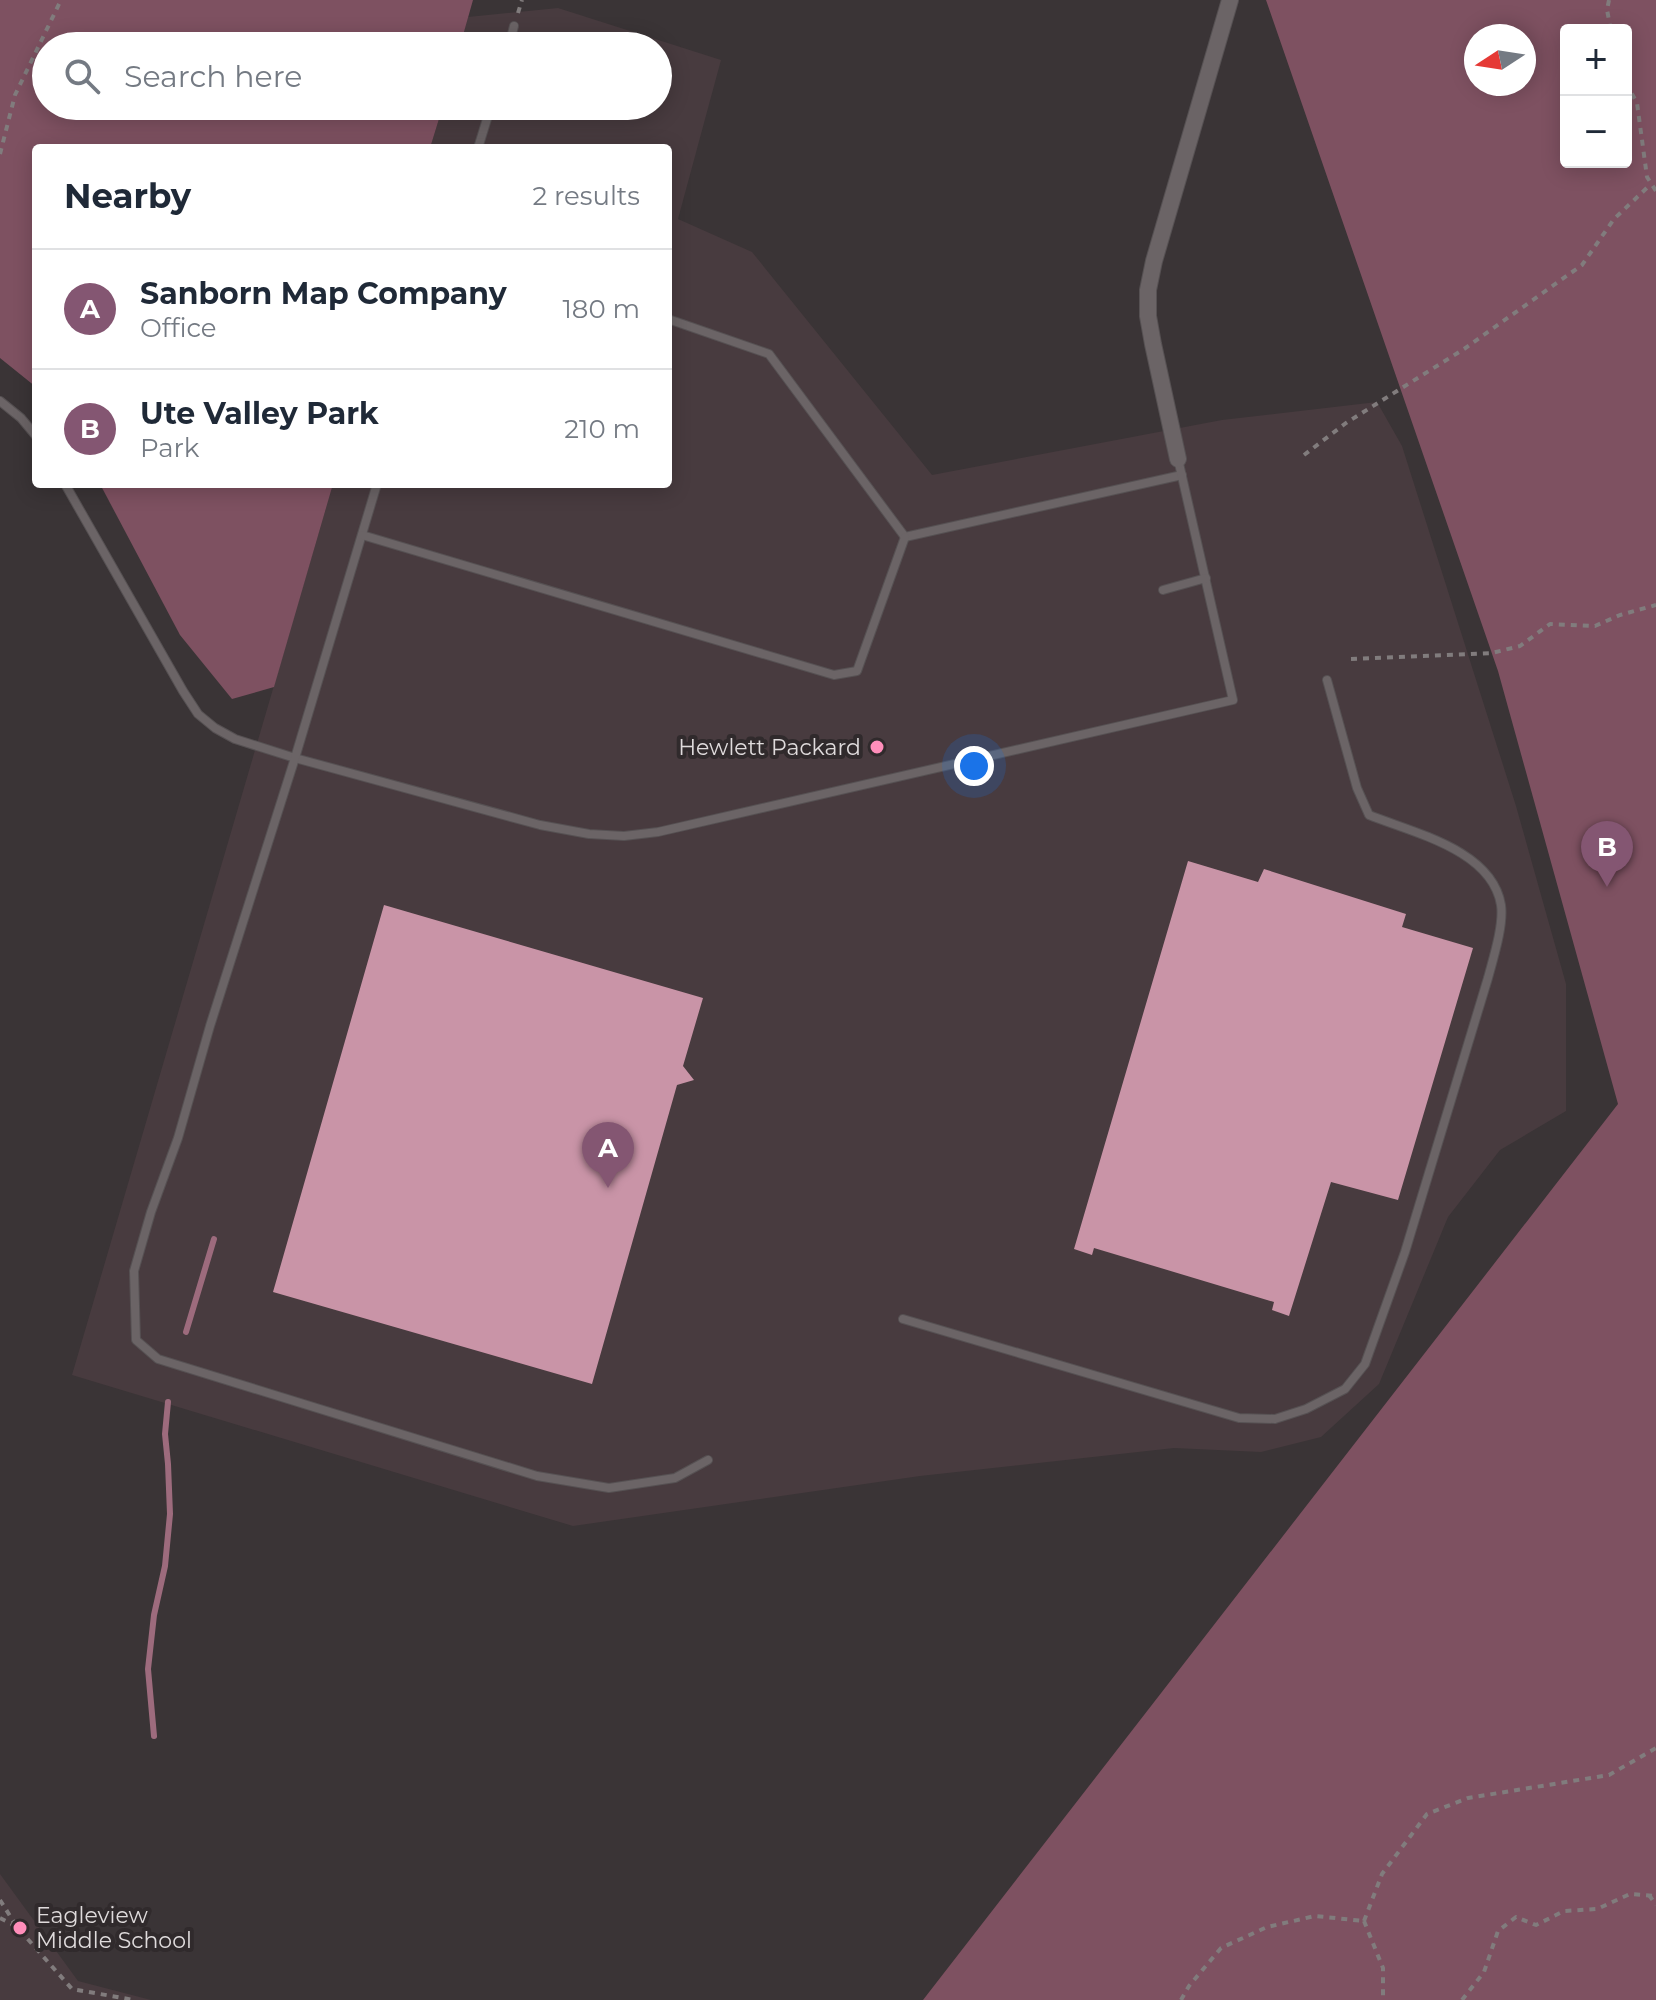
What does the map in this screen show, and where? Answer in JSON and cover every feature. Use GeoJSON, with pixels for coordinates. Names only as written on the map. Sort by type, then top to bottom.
{"type":"FeatureCollection","features":[{"type":"Feature","properties":{"kind":"street"},"geometry":{"type":"LineString","coordinates":[[1180,467],[1153,344],[1148,290],[1230,0]]}},
{"type":"Feature","properties":{"kind":"lane"},"geometry":{"type":"LineString","coordinates":[[512,32],[514,26]]}},
{"type":"Feature","properties":{"kind":"lane"},"geometry":{"type":"LineString","coordinates":[[479,144],[487,120]]}},
{"type":"Feature","properties":{"kind":"lane"},"geometry":{"type":"LineString","coordinates":[[672,320],[769,354],[905,537]]}},
{"type":"Feature","properties":{"kind":"lane"},"geometry":{"type":"LineString","coordinates":[[0,401],[32,431]]}},
{"type":"Feature","properties":{"kind":"lane"},"geometry":{"type":"LineString","coordinates":[[67,488],[198,714],[215,728],[235,739],[295,758],[540,825],[589,834],[624,836],[658,832],[1233,700],[1180,467],[905,537]]}},
{"type":"Feature","properties":{"kind":"lane"},"geometry":{"type":"LineString","coordinates":[[376,488],[178,1138],[134,1271],[136,1340],[158,1359],[537,1476],[609,1488],[675,1478],[708,1460]]}},
{"type":"Feature","properties":{"kind":"lane"},"geometry":{"type":"LineString","coordinates":[[362,535],[834,675],[857,671],[905,537]]}},
{"type":"Feature","properties":{"kind":"lane"},"geometry":{"type":"LineString","coordinates":[[1163,590],[1206,578]]}},
{"type":"Feature","properties":{"kind":"lane"},"geometry":{"type":"LineString","coordinates":[[903,1319],[1239,1418],[1275,1419],[1306,1409],[1345,1389],[1365,1364],[1405,1252],[1488,978],[1501,907],[1492,880],[1474,861],[1445,845],[1369,815],[1357,788],[1327,680]]}},
{"type":"Feature","properties":{"kind":"path"},"geometry":{"type":"LineString","coordinates":[[46,32],[61,0]]}},
{"type":"Feature","properties":{"kind":"path"},"geometry":{"type":"LineString","coordinates":[[1609,0],[1610,24]]}},
{"type":"Feature","properties":{"kind":"path"},"geometry":{"type":"LineString","coordinates":[[0,154],[15,95],[32,60]]}},
{"type":"Feature","properties":{"kind":"path"},"geometry":{"type":"LineString","coordinates":[[1632,94],[1637,103],[1647,177],[1656,191]]}},
{"type":"Feature","properties":{"kind":"path"},"geometry":{"type":"LineString","coordinates":[[1304,455],[1346,423],[1464,349],[1582,265],[1614,219],[1651,184]]}},
{"type":"Feature","properties":{"kind":"path"},"geometry":{"type":"LineString","coordinates":[[1351,659],[1492,653],[1520,646],[1550,624],[1595,626],[1656,605]]}},
{"type":"Feature","properties":{"kind":"path"},"geometry":{"type":"LineString","coordinates":[[1383,2000],[1383,1968],[1364,1921],[1382,1874],[1427,1814],[1468,1798],[1609,1775],[1656,1748]]}},
{"type":"Feature","properties":{"kind":"path"},"geometry":{"type":"LineString","coordinates":[[1462,2000],[1484,1972],[1498,1931],[1516,1917],[1536,1925],[1564,1911],[1597,1909],[1630,1894],[1656,1896]]}},
{"type":"Feature","properties":{"kind":"path"},"geometry":{"type":"LineString","coordinates":[[1649,1895],[1656,1905]]}},
{"type":"Feature","properties":{"kind":"path"},"geometry":{"type":"LineString","coordinates":[[0,1900],[17,1927],[72,1989],[134,2000]]}},
{"type":"Feature","properties":{"kind":"path"},"geometry":{"type":"LineString","coordinates":[[1181,2000],[1221,1948],[1267,1927],[1315,1916],[1364,1921]]}},
{"type":"Feature","properties":{"kind":"path"},"geometry":{"type":"LineString","coordinates":[[0,1918],[17,1927]]}},
{"type":"Feature","properties":{"kind":"shaded area"},"geometry":{"type":"Polygon","coordinates":[[[0,0],[473,0],[464,32],[32,32],[32,120],[439,120],[431,144],[32,144],[32,384],[0,358],[0,0]]]}},
{"type":"Feature","properties":{"kind":"shaded area"},"geometry":{"type":"Polygon","coordinates":[[[1266,0],[1656,0],[1656,2000],[923,2000],[1618,1104],[1498,671],[1266,0]]]}},
{"type":"Feature","properties":{"kind":"shaded area","name":"Hewlett Packard"},"geometry":{"type":"Polygon","coordinates":[[[558,8],[633,32],[464,32],[468,17],[558,8]]]}},
{"type":"Feature","properties":{"kind":"shaded area","name":"Hewlett Packard"},"geometry":{"type":"Polygon","coordinates":[[[672,44],[721,60],[678,219],[752,252],[932,475],[1222,420],[1377,402],[1402,446],[1516,806],[1566,984],[1566,1111],[1500,1150],[1448,1217],[1379,1384],[1321,1437],[1261,1452],[1174,1448],[920,1476],[573,1526],[72,1375],[332,488],[672,488],[672,144],[431,144],[439,120],[672,120],[672,44]]]}},
{"type":"Feature","properties":{"kind":"shaded area"},"geometry":{"type":"Polygon","coordinates":[[[102,488],[332,488],[274,687],[232,699],[180,635],[102,488]]]}},
{"type":"Feature","properties":{"kind":"shaded area","name":"Eagleview Middle School"},"geometry":{"type":"Polygon","coordinates":[[[0,1874],[78,1981],[151,2000],[0,2000],[0,1874]]]}},
{"type":"Feature","properties":{"kind":"building"},"geometry":{"type":"Polygon","coordinates":[[[1188,861],[1258,882],[1264,869],[1406,914],[1402,927],[1473,948],[1398,1200],[1331,1182],[1289,1316],[1272,1310],[1274,1302],[1094,1248],[1092,1255],[1074,1249],[1188,861]]]}},
{"type":"Feature","properties":{"kind":"building"},"geometry":{"type":"Polygon","coordinates":[[[384,905],[703,998],[683,1066],[694,1080],[677,1085],[592,1384],[273,1292],[384,905]]]}},
{"type":"Feature","properties":{"kind":"waterway"},"geometry":{"type":"LineString","coordinates":[[186,1332],[214,1239]]}},
{"type":"Feature","properties":{"kind":"waterway"},"geometry":{"type":"LineString","coordinates":[[154,1736],[148,1669],[170,1514],[165,1434],[168,1402]]}},
{"type":"Feature","properties":{"kind":"place","name":"Hewlett Packard"},"geometry":{"type":"Point","coordinates":[877,747]}},
{"type":"Feature","properties":{"kind":"place","name":"Ute Valley Park"},"geometry":{"type":"Point","coordinates":[1607,887]}},
{"type":"Feature","properties":{"kind":"place","name":"Sanborn Map Company"},"geometry":{"type":"Point","coordinates":[608,1188]}},
{"type":"Feature","properties":{"kind":"place","name":"Eagleview Middle School"},"geometry":{"type":"Point","coordinates":[20,1928]}}]}
